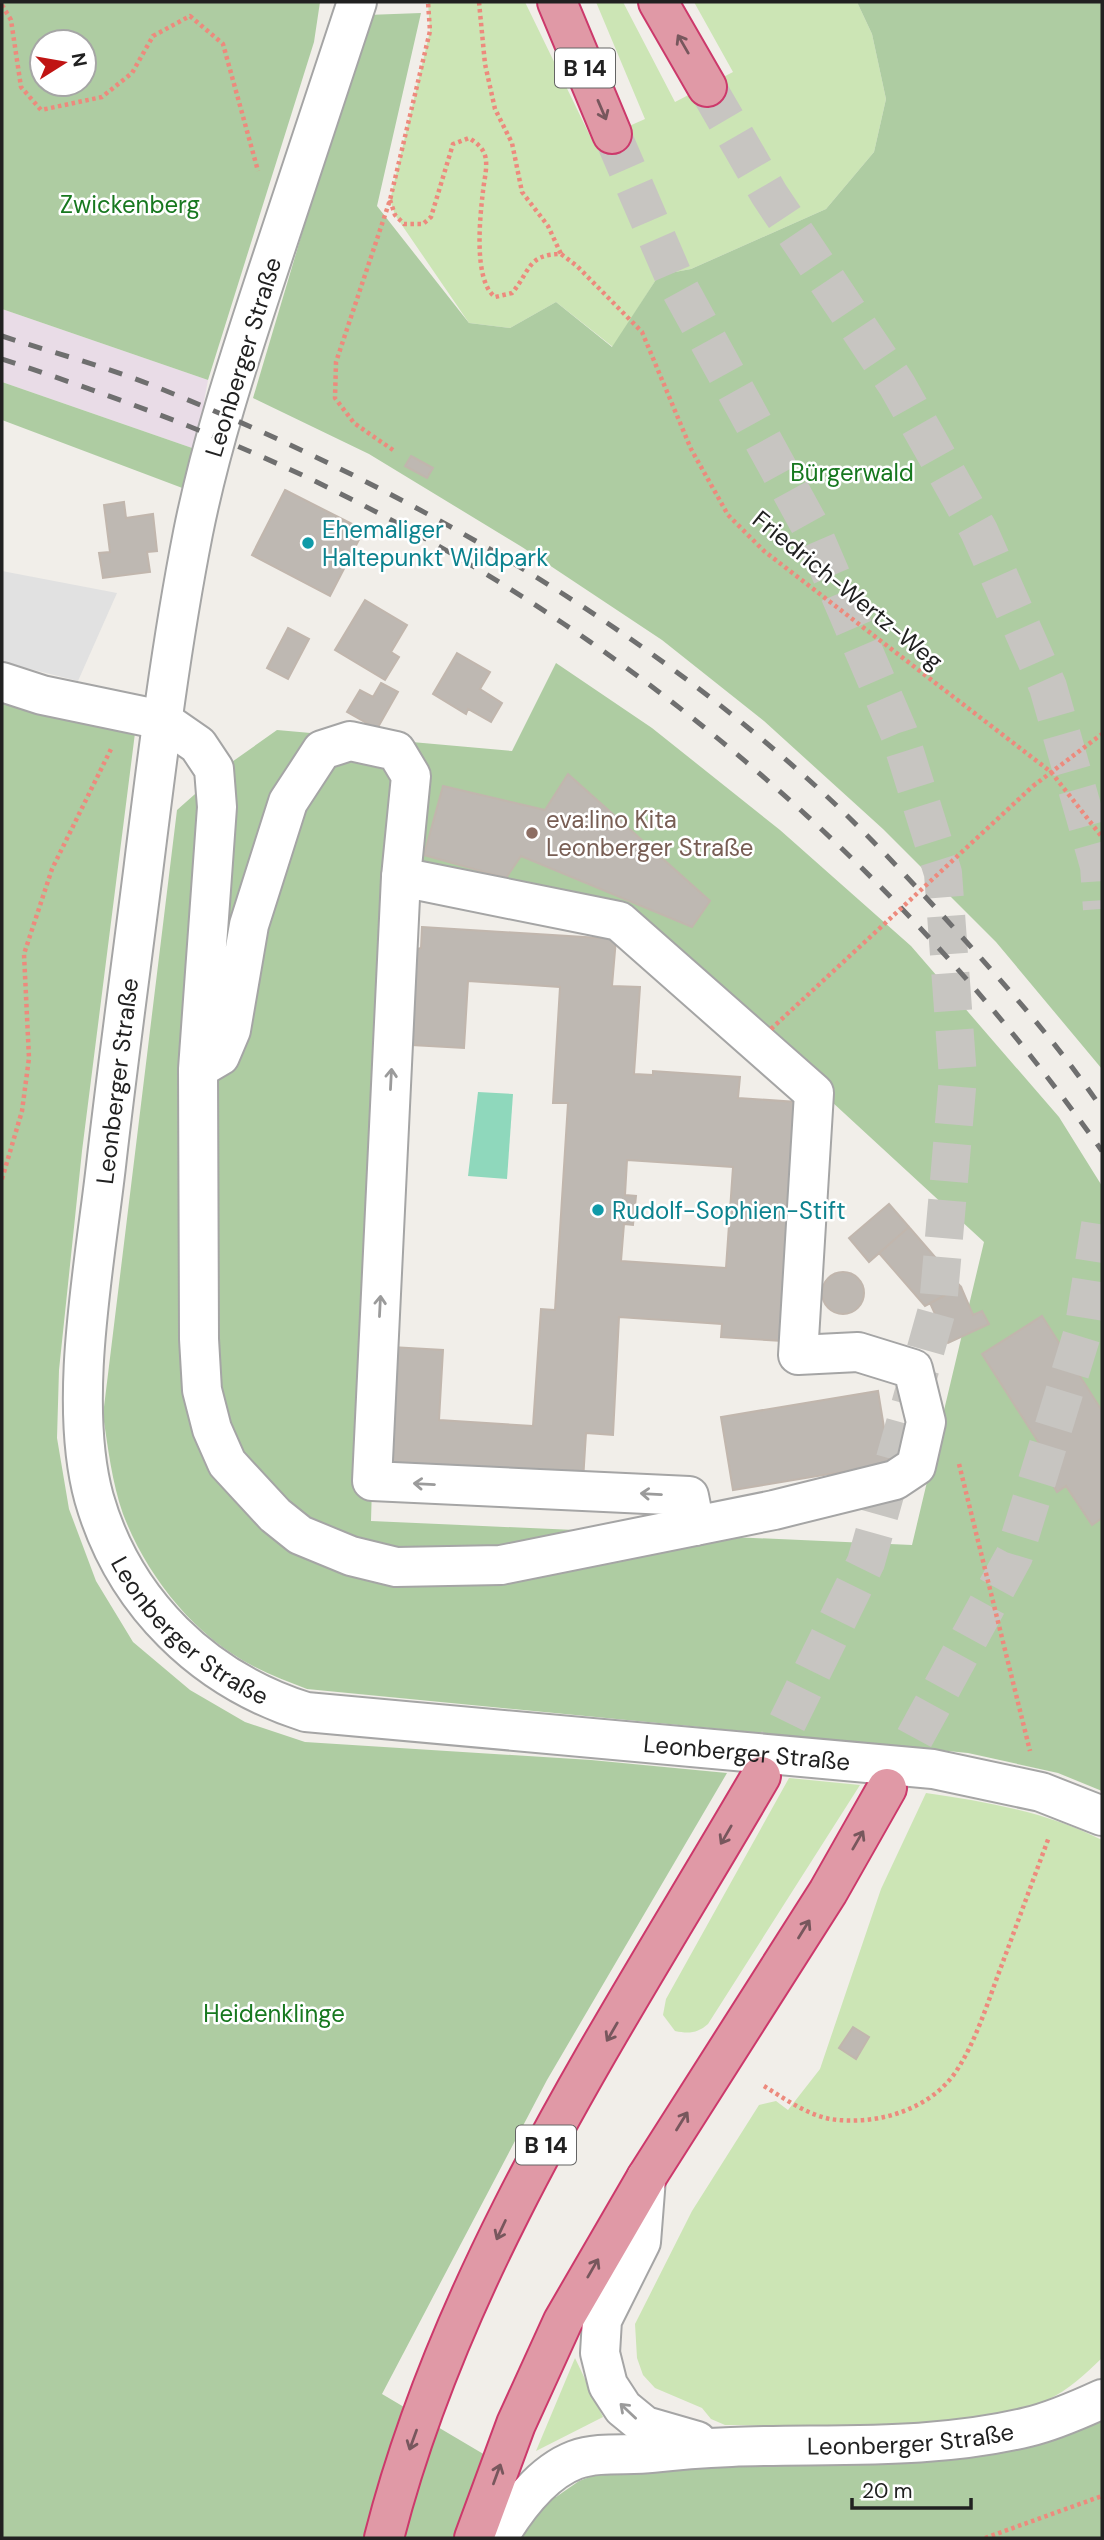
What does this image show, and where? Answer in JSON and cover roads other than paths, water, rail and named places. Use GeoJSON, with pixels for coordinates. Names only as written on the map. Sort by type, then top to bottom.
{"type":"FeatureCollection","features":[{"type":"Feature","properties":{"kind":"highway","name":"B 14"},"geometry":{"type":"LineString","coordinates":[[557,2],[612,134]]}},
{"type":"Feature","properties":{"kind":"highway"},"geometry":{"type":"LineString","coordinates":[[658,2],[707,87]]}},
{"type":"Feature","properties":{"kind":"highway","name":"B 14"},"geometry":{"type":"LineString","coordinates":[[384,2538],[400,2477],[433,2383],[509,2212],[761,1776]]}},
{"type":"Feature","properties":{"kind":"highway"},"geometry":{"type":"LineString","coordinates":[[474,2538],[516,2424],[558,2332],[646,2178],[828,1892],[887,1788]]}},
{"type":"Feature","properties":{"kind":"street","name":"Leonberger Straße"},"geometry":{"type":"LineString","coordinates":[[357,2],[234,376],[146,717],[82,1414],[95,1500],[111,1541],[142,1599],[167,1629],[198,1657],[234,1683],[272,1701],[306,1712],[933,1769],[1041,1792],[1102,1816]]}},
{"type":"Feature","properties":{"kind":"street"},"geometry":{"type":"LineString","coordinates":[[2,681],[42,695],[146,717],[198,745],[214,769],[217,807],[198,1069],[199,1339],[202,1390],[212,1430],[227,1463],[275,1515],[300,1535],[351,1556],[396,1567],[501,1564],[695,1525],[895,1480],[916,1466],[926,1422],[913,1369],[858,1352],[799,1355],[814,1093],[619,922],[401,877]]}},
{"type":"Feature","properties":{"kind":"street"},"geometry":{"type":"LineString","coordinates":[[198,1069],[220,1056],[231,1030],[249,925],[288,802],[322,750],[350,741],[396,751],[411,776],[401,877],[372,1481],[689,1496],[695,1525]]}},
{"type":"Feature","properties":{"kind":"street","name":"Leonberger Straße"},"geometry":{"type":"LineString","coordinates":[[646,2178],[641,2242],[602,2320],[600,2353],[608,2385],[623,2408],[645,2426],[712,2445]]}},
{"type":"Feature","properties":{"kind":"street","name":"Leonberger Straße"},"geometry":{"type":"LineString","coordinates":[[498,2538],[510,2518],[544,2478],[574,2460],[608,2454],[648,2454],[712,2445],[844,2446],[976,2437],[1029,2427],[1102,2399]]}},
{"type":"Feature","properties":{"kind":"tunnel"},"geometry":{"type":"LineString","coordinates":[[707,87],[769,194],[897,385],[979,531],[1048,687],[1099,866],[1102,909]]}},
{"type":"Feature","properties":{"kind":"tunnel"},"geometry":{"type":"LineString","coordinates":[[612,134],[676,282],[811,528],[899,733],[943,873],[958,1077],[938,1306],[866,1562],[761,1776]]}},
{"type":"Feature","properties":{"kind":"tunnel"},"geometry":{"type":"LineString","coordinates":[[887,1788],[1014,1556],[1083,1331],[1102,1213]]}},
{"type":"Feature","properties":{"kind":"railway"},"geometry":{"type":"LineString","coordinates":[[2,336],[140,380],[336,467],[507,559],[590,611],[670,667],[747,726],[872,840],[1012,994],[1050,1039],[1102,1109]]}},
{"type":"Feature","properties":{"kind":"railway"},"geometry":{"type":"LineString","coordinates":[[2,359],[172,419],[337,492],[449,552],[558,620],[661,694],[760,774],[854,861],[943,952],[1025,1049],[1102,1151]]}},
{"type":"Feature","properties":{"kind":"place","name":"Ehemaliger Haltepunkt Wildpark"},"geometry":{"type":"Point","coordinates":[308,543]}},
{"type":"Feature","properties":{"kind":"place","name":"eva:lino Kita Leonberger Straße"},"geometry":{"type":"Point","coordinates":[532,833]}},
{"type":"Feature","properties":{"kind":"place","name":"Rudolf-Sophien-Stift"},"geometry":{"type":"Point","coordinates":[598,1210]}},
{"type":"Feature","properties":{"kind":"park label","name":"Zwickenberg"},"geometry":{"type":"Point","coordinates":[130,204]}},
{"type":"Feature","properties":{"kind":"park label","name":"Bürgerwald"},"geometry":{"type":"Point","coordinates":[852,472]}},
{"type":"Feature","properties":{"kind":"park label","name":"Heidenklinge"},"geometry":{"type":"Point","coordinates":[274,2013]}}]}
